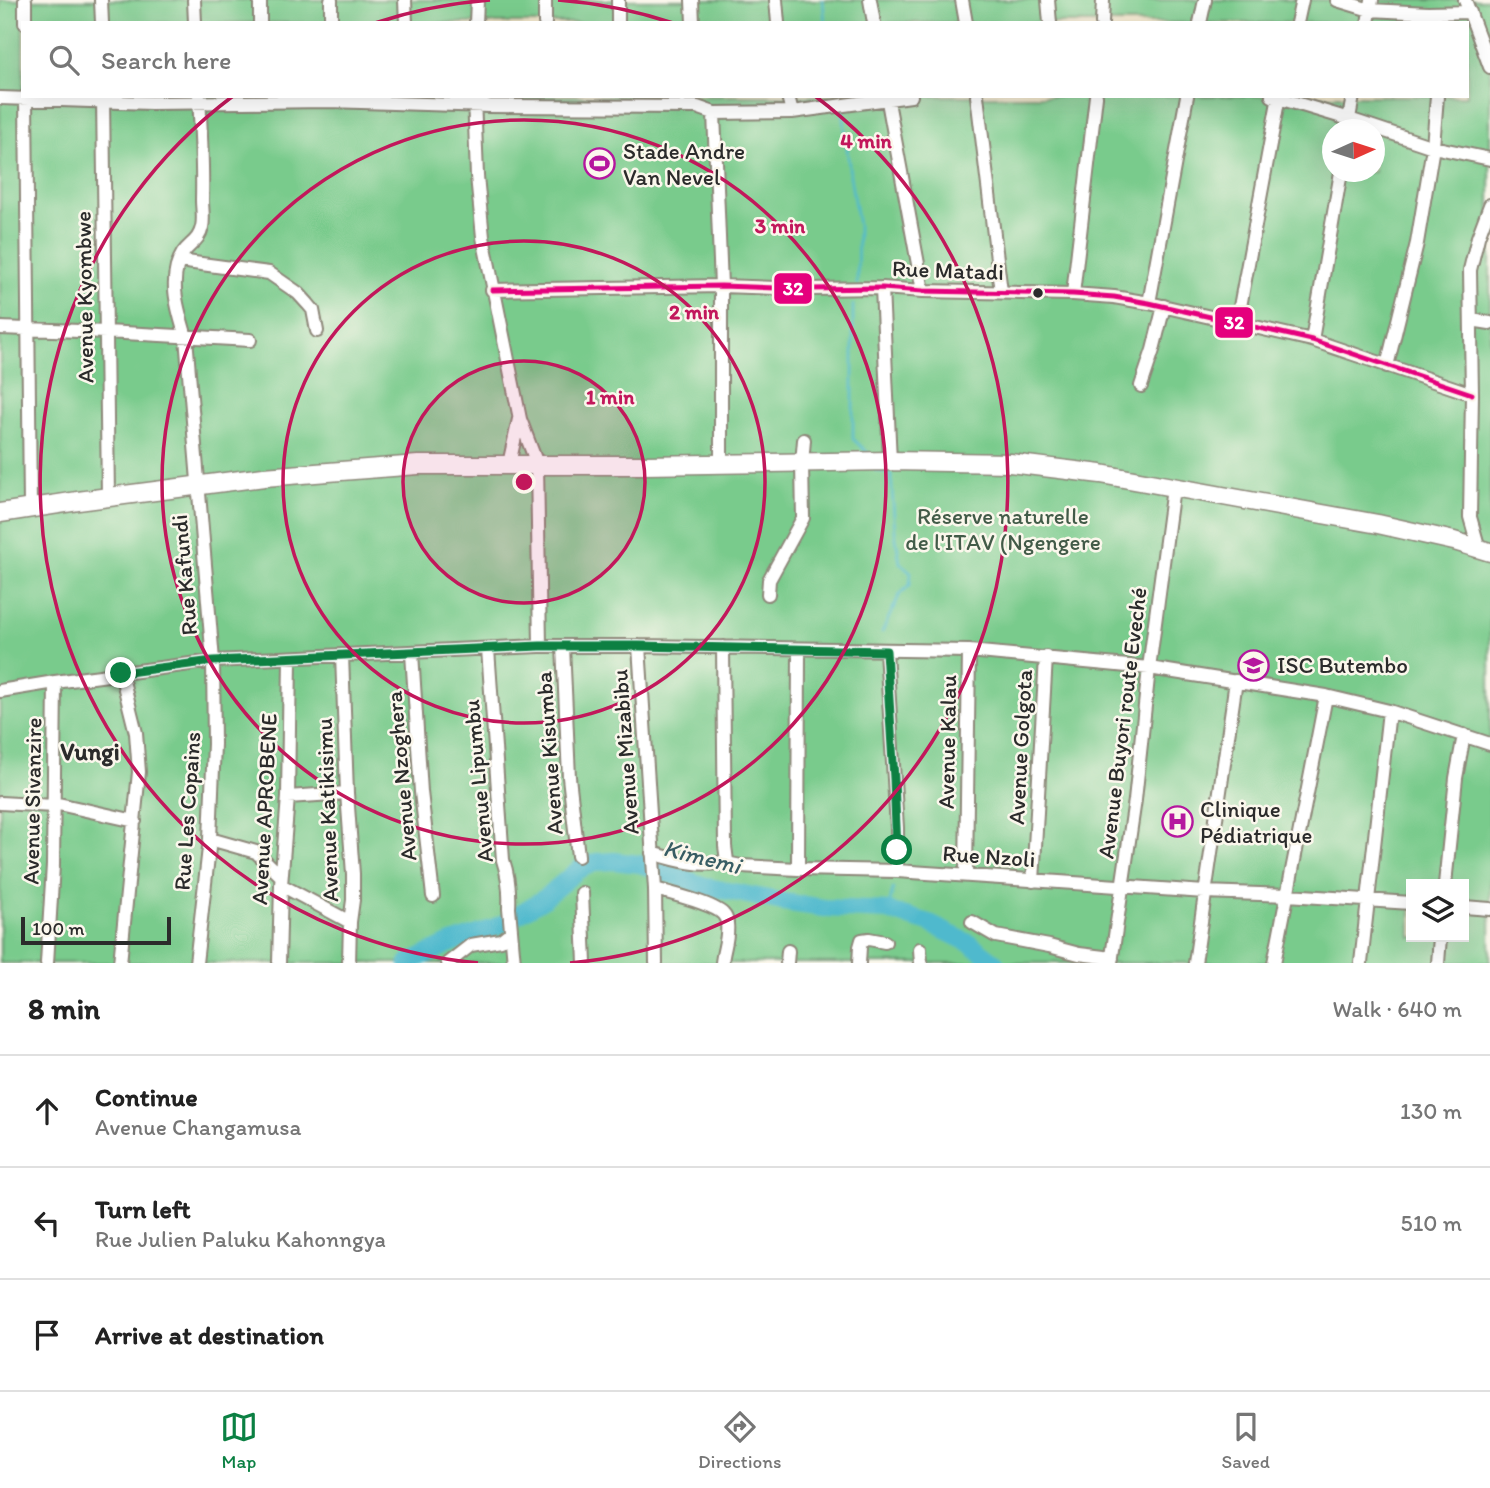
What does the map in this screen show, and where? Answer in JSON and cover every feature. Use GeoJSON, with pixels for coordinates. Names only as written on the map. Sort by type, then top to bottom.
{"type":"FeatureCollection","features":[{"type":"Feature","properties":{"kind":"highway"},"geometry":{"type":"LineString","coordinates":[[0,513],[198,485],[379,467],[890,461],[997,463],[1101,474],[1365,522],[1454,541],[1485,551]]}},
{"type":"Feature","properties":{"kind":"street"},"geometry":{"type":"LineString","coordinates":[[25,0],[25,21]]}},
{"type":"Feature","properties":{"kind":"street"},"geometry":{"type":"LineString","coordinates":[[101,0],[102,21]]}},
{"type":"Feature","properties":{"kind":"street"},"geometry":{"type":"LineString","coordinates":[[194,0],[195,21]]}},
{"type":"Feature","properties":{"kind":"street"},"geometry":{"type":"LineString","coordinates":[[260,0],[260,21]]}},
{"type":"Feature","properties":{"kind":"street"},"geometry":{"type":"LineString","coordinates":[[331,0],[331,21]]}},
{"type":"Feature","properties":{"kind":"street"},"geometry":{"type":"LineString","coordinates":[[405,0],[406,21]]}},
{"type":"Feature","properties":{"kind":"street"},"geometry":{"type":"LineString","coordinates":[[476,21],[477,0]]}},
{"type":"Feature","properties":{"kind":"street"},"geometry":{"type":"LineString","coordinates":[[545,0],[545,21]]}},
{"type":"Feature","properties":{"kind":"street"},"geometry":{"type":"LineString","coordinates":[[618,0],[618,21]]}},
{"type":"Feature","properties":{"kind":"street"},"geometry":{"type":"LineString","coordinates":[[692,0],[693,21]]}},
{"type":"Feature","properties":{"kind":"street"},"geometry":{"type":"LineString","coordinates":[[776,0],[778,21]]}},
{"type":"Feature","properties":{"kind":"street"},"geometry":{"type":"LineString","coordinates":[[870,0],[874,21]]}},
{"type":"Feature","properties":{"kind":"street"},"geometry":{"type":"LineString","coordinates":[[962,0],[966,21]]}},
{"type":"Feature","properties":{"kind":"street"},"geometry":{"type":"LineString","coordinates":[[1048,0],[1050,21]]}},
{"type":"Feature","properties":{"kind":"street"},"geometry":{"type":"LineString","coordinates":[[1102,21],[1103,0]]}},
{"type":"Feature","properties":{"kind":"street"},"geometry":{"type":"LineString","coordinates":[[1200,21],[1205,0]]}},
{"type":"Feature","properties":{"kind":"street"},"geometry":{"type":"LineString","coordinates":[[1297,21],[1302,0]]}},
{"type":"Feature","properties":{"kind":"street"},"geometry":{"type":"LineString","coordinates":[[1336,0],[1370,11],[1429,18],[1468,6],[1490,67]]}},
{"type":"Feature","properties":{"kind":"street"},"geometry":{"type":"LineString","coordinates":[[0,98],[697,102],[715,113],[792,112],[888,98],[923,291]]}},
{"type":"Feature","properties":{"kind":"street"},"geometry":{"type":"LineString","coordinates":[[26,98],[30,508]]}},
{"type":"Feature","properties":{"kind":"street"},"geometry":{"type":"LineString","coordinates":[[788,98],[792,112]]}},
{"type":"Feature","properties":{"kind":"street"},"geometry":{"type":"LineString","coordinates":[[977,98],[1001,292]]}},
{"type":"Feature","properties":{"kind":"street"},"geometry":{"type":"LineString","coordinates":[[1073,294],[1096,98]]}},
{"type":"Feature","properties":{"kind":"street"},"geometry":{"type":"LineString","coordinates":[[1149,303],[1186,98]]}},
{"type":"Feature","properties":{"kind":"street"},"geometry":{"type":"LineString","coordinates":[[1237,323],[1277,98]]}},
{"type":"Feature","properties":{"kind":"street"},"geometry":{"type":"LineString","coordinates":[[1280,98],[1335,119]]}},
{"type":"Feature","properties":{"kind":"street"},"geometry":{"type":"LineString","coordinates":[[1349,119],[1353,98]]}},
{"type":"Feature","properties":{"kind":"street"},"geometry":{"type":"LineString","coordinates":[[1387,366],[1417,243],[1433,147],[1437,98]]}},
{"type":"Feature","properties":{"kind":"street","name":"Avenue Kyombwe"},"geometry":{"type":"LineString","coordinates":[[103,99],[108,497]]}},
{"type":"Feature","properties":{"kind":"street"},"geometry":{"type":"LineString","coordinates":[[200,99],[202,227],[195,242],[185,250],[179,261],[268,273],[298,293],[308,304],[313,310],[317,331]]}},
{"type":"Feature","properties":{"kind":"street"},"geometry":{"type":"LineString","coordinates":[[474,100],[481,224],[492,290],[520,419],[537,464],[540,646]]}},
{"type":"Feature","properties":{"kind":"street"},"geometry":{"type":"LineString","coordinates":[[715,113],[721,286],[721,463]]}},
{"type":"Feature","properties":{"kind":"street"},"geometry":{"type":"LineString","coordinates":[[1385,134],[1490,159]]}},
{"type":"Feature","properties":{"kind":"street"},"geometry":{"type":"LineString","coordinates":[[1312,340],[1338,182]]}},
{"type":"Feature","properties":{"kind":"street"},"geometry":{"type":"LineString","coordinates":[[1485,551],[1470,517],[1470,270],[1490,205]]}},
{"type":"Feature","properties":{"kind":"street","name":"Rue Kafundi"},"geometry":{"type":"LineString","coordinates":[[179,261],[174,284],[176,305],[187,337],[213,661]]}},
{"type":"Feature","properties":{"kind":"street","name":"Rue Matadi"},"geometry":{"type":"LineString","coordinates":[[492,290],[721,286],[882,288],[1114,297],[1312,340],[1472,394]]}},
{"type":"Feature","properties":{"kind":"street"},"geometry":{"type":"LineString","coordinates":[[882,288],[890,461]]}},
{"type":"Feature","properties":{"kind":"street"},"geometry":{"type":"LineString","coordinates":[[1141,386],[1164,306]]}},
{"type":"Feature","properties":{"kind":"street"},"geometry":{"type":"LineString","coordinates":[[1471,320],[1490,323]]}},
{"type":"Feature","properties":{"kind":"street"},"geometry":{"type":"LineString","coordinates":[[0,328],[250,340]]}},
{"type":"Feature","properties":{"kind":"street"},"geometry":{"type":"LineString","coordinates":[[509,464],[520,419]]}},
{"type":"Feature","properties":{"kind":"street"},"geometry":{"type":"LineString","coordinates":[[768,594],[769,580],[803,518],[804,440]]}},
{"type":"Feature","properties":{"kind":"street","name":"Avenue Buyori route Eveché"},"geometry":{"type":"LineString","coordinates":[[1112,960],[1135,800],[1173,488]]}},
{"type":"Feature","properties":{"kind":"street"},"geometry":{"type":"LineString","coordinates":[[1454,541],[1470,517]]}},
{"type":"Feature","properties":{"kind":"street"},"geometry":{"type":"LineString","coordinates":[[0,691],[213,661],[540,646],[969,652],[1149,668],[1325,696],[1389,711],[1490,744]]}},
{"type":"Feature","properties":{"kind":"street","name":"Avenue Kisumba"},"geometry":{"type":"LineString","coordinates":[[563,646],[569,777],[578,856]]}},
{"type":"Feature","properties":{"kind":"street","name":"Avenue Mizabibu"},"geometry":{"type":"LineString","coordinates":[[639,646],[654,886],[656,963]]}},
{"type":"Feature","properties":{"kind":"street"},"geometry":{"type":"LineString","coordinates":[[723,647],[727,862]]}},
{"type":"Feature","properties":{"kind":"street","name":"Avenue Lipumbu"},"geometry":{"type":"LineString","coordinates":[[488,649],[503,860],[507,871],[514,963]]}},
{"type":"Feature","properties":{"kind":"street"},"geometry":{"type":"LineString","coordinates":[[798,869],[799,649]]}},
{"type":"Feature","properties":{"kind":"street"},"geometry":{"type":"LineString","coordinates":[[886,651],[897,871]]}},
{"type":"Feature","properties":{"kind":"street","name":"Avenue Kalau"},"geometry":{"type":"LineString","coordinates":[[965,875],[969,652]]}},
{"type":"Feature","properties":{"kind":"street","name":"Avenue Nzoghera"},"geometry":{"type":"LineString","coordinates":[[412,653],[424,822],[433,896]]}},
{"type":"Feature","properties":{"kind":"street","name":"Avenue Katikisimu"},"geometry":{"type":"LineString","coordinates":[[342,655],[353,874],[349,963]]}},
{"type":"Feature","properties":{"kind":"street","name":"Avenue Golgota"},"geometry":{"type":"LineString","coordinates":[[1033,881],[1046,657]]}},
{"type":"Feature","properties":{"kind":"street","name":"Avenue APROBENE"},"geometry":{"type":"LineString","coordinates":[[279,963],[281,880],[288,797],[290,658]]}},
{"type":"Feature","properties":{"kind":"street","name":"Rue Les Copains"},"geometry":{"type":"LineString","coordinates":[[196,963],[210,839],[214,744],[213,661]]}},
{"type":"Feature","properties":{"kind":"street"},"geometry":{"type":"LineString","coordinates":[[120,963],[139,772],[136,733],[121,673]]}},
{"type":"Feature","properties":{"kind":"street"},"geometry":{"type":"LineString","coordinates":[[1195,963],[1236,681]]}},
{"type":"Feature","properties":{"kind":"street","name":"Avenue Sivanzire"},"geometry":{"type":"LineString","coordinates":[[47,963],[53,865],[55,682]]}},
{"type":"Feature","properties":{"kind":"street"},"geometry":{"type":"LineString","coordinates":[[1274,963],[1325,696]]}},
{"type":"Feature","properties":{"kind":"street"},"geometry":{"type":"LineString","coordinates":[[1361,963],[1389,711]]}},
{"type":"Feature","properties":{"kind":"street"},"geometry":{"type":"LineString","coordinates":[[1446,879],[1456,778],[1464,735]]}},
{"type":"Feature","properties":{"kind":"street"},"geometry":{"type":"LineString","coordinates":[[288,797],[347,793]]}},
{"type":"Feature","properties":{"kind":"street"},"geometry":{"type":"LineString","coordinates":[[0,803],[54,805],[135,821]]}},
{"type":"Feature","properties":{"kind":"street"},"geometry":{"type":"LineString","coordinates":[[210,839],[256,852],[281,880],[350,922]]}},
{"type":"Feature","properties":{"kind":"street","name":"Rue Nzoli"},"geometry":{"type":"LineString","coordinates":[[652,854],[691,862],[727,862],[741,866],[897,871],[1406,903]]}},
{"type":"Feature","properties":{"kind":"street"},"geometry":{"type":"LineString","coordinates":[[654,886],[712,906],[722,913],[727,921],[728,933],[722,963]]}},
{"type":"Feature","properties":{"kind":"street"},"geometry":{"type":"LineString","coordinates":[[582,893],[585,963]]}},
{"type":"Feature","properties":{"kind":"street"},"geometry":{"type":"LineString","coordinates":[[1469,907],[1490,909]]}},
{"type":"Feature","properties":{"kind":"street"},"geometry":{"type":"LineString","coordinates":[[972,922],[996,936],[1112,960]]}},
{"type":"Feature","properties":{"kind":"street"},"geometry":{"type":"LineString","coordinates":[[448,963],[471,945],[500,940],[511,932]]}},
{"type":"Feature","properties":{"kind":"street"},"geometry":{"type":"LineString","coordinates":[[859,963],[862,940],[885,942]]}},
{"type":"Feature","properties":{"kind":"street"},"geometry":{"type":"LineString","coordinates":[[1438,963],[1440,942]]}},
{"type":"Feature","properties":{"kind":"street"},"geometry":{"type":"LineString","coordinates":[[920,948],[921,963]]}},
{"type":"Feature","properties":{"kind":"green space","name":"Réserve naturelle de l'ITAV (Ngengere"},"geometry":{"type":"Polygon","coordinates":[[[0,0],[1490,0],[1490,963],[0,963],[0,0]]]}},
{"type":"Feature","properties":{"kind":"waterway"},"geometry":{"type":"LineString","coordinates":[[823,0],[825,21]]}},
{"type":"Feature","properties":{"kind":"waterway"},"geometry":{"type":"LineString","coordinates":[[843,110],[858,226],[857,284]]}},
{"type":"Feature","properties":{"kind":"waterway"},"geometry":{"type":"LineString","coordinates":[[853,305],[853,439],[868,453]]}},
{"type":"Feature","properties":{"kind":"waterway"},"geometry":{"type":"LineString","coordinates":[[875,470],[891,474],[900,563],[911,572],[910,585],[900,594],[882,632]]}},
{"type":"Feature","properties":{"kind":"waterway","name":"Kimemi"},"geometry":{"type":"LineString","coordinates":[[408,963],[504,923],[543,899],[578,870],[596,862],[614,861],[640,864],[708,887],[783,902],[824,908],[888,911],[926,922],[971,944],[996,963]]}},
{"type":"Feature","properties":{"kind":"waterway"},"geometry":{"type":"LineString","coordinates":[[888,911],[893,889]]}},
{"type":"Feature","properties":{"kind":"transit line","name":"32"},"geometry":{"type":"LineString","coordinates":[[492,290],[721,286],[882,288],[1114,297],[1312,340],[1472,394]]}},
{"type":"Feature","properties":{"kind":"place","name":"Stade Andre Van Nevel"},"geometry":{"type":"Point","coordinates":[600,164]}},
{"type":"Feature","properties":{"kind":"place","name":"ISC Butembo"},"geometry":{"type":"Point","coordinates":[1254,665]}},
{"type":"Feature","properties":{"kind":"place","name":"Clinique Pédiatrique"},"geometry":{"type":"Point","coordinates":[1177,822]}},
{"type":"Feature","properties":{"kind":"district","name":"Vungi"},"geometry":{"type":"Point","coordinates":[90,752]}},
{"type":"Feature","properties":{"kind":"route"},"geometry":{"type":"LineString","coordinates":[[121,673],[213,661],[540,646],[886,651],[897,850]]}}]}
